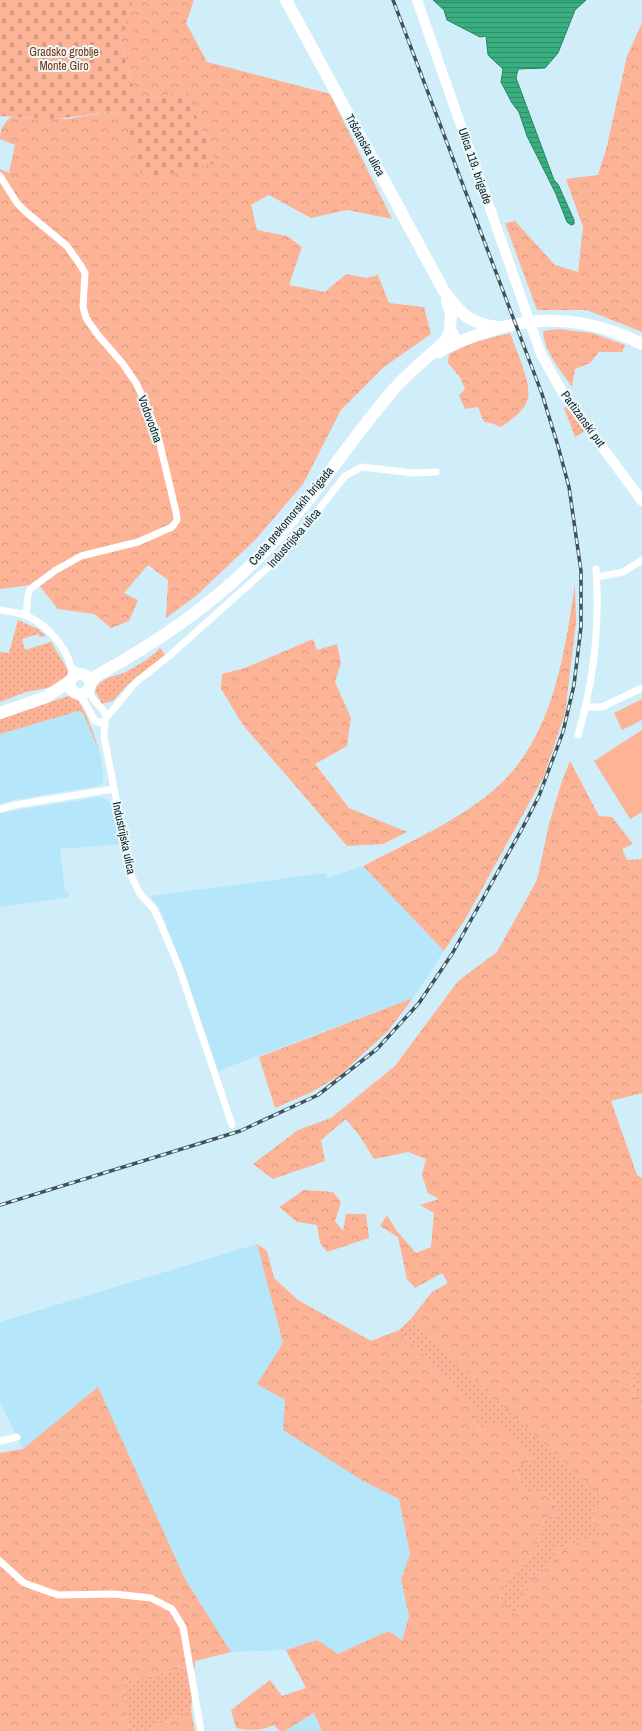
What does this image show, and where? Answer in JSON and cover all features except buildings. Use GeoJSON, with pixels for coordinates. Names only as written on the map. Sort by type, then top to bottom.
{"type":"FeatureCollection","features":[{"type":"Feature","properties":{"kind":"main road","name":"Tršćanska ulica"},"geometry":{"type":"LineString","coordinates":[[286,0],[444,291]]}},
{"type":"Feature","properties":{"kind":"main road","name":"Ulica 119. brigade"},"geometry":{"type":"LineString","coordinates":[[417,0],[533,332]]}},
{"type":"Feature","properties":{"kind":"main road"},"geometry":{"type":"LineString","coordinates":[[444,291],[457,308],[469,319],[474,332],[466,339],[454,337],[451,326],[451,314],[444,291]]}},
{"type":"Feature","properties":{"kind":"main road"},"geometry":{"type":"LineString","coordinates":[[451,326],[457,317],[499,327],[530,321],[562,320],[590,324],[627,336],[642,344]]}},
{"type":"Feature","properties":{"kind":"main road","name":"Cesta prekomorskih brigada"},"geometry":{"type":"LineString","coordinates":[[0,713],[46,697],[81,681],[156,641],[198,611],[232,583],[262,554],[320,485],[389,394],[405,377],[446,340],[451,326]]}},
{"type":"Feature","properties":{"kind":"main road","name":"Cesta prekomorskih brigada"},"geometry":{"type":"LineString","coordinates":[[425,360],[466,339],[499,327]]}},
{"type":"Feature","properties":{"kind":"main road","name":"Partizanski put"},"geometry":{"type":"LineString","coordinates":[[533,332],[546,364],[564,395],[642,501]]}},
{"type":"Feature","properties":{"kind":"street","name":"Vodovodna"},"geometry":{"type":"LineString","coordinates":[[0,176],[17,203],[67,246],[82,266],[84,273],[82,307],[86,318],[98,335],[124,364],[136,383],[146,404],[158,436],[177,520],[172,528],[138,542],[82,556],[56,570],[30,589],[26,615]]}},
{"type":"Feature","properties":{"kind":"street","name":"Industrijska ulica"},"geometry":{"type":"LineString","coordinates":[[232,1125],[182,976],[157,915],[140,894],[131,875],[104,737],[106,719],[136,682],[168,657],[272,564],[295,540],[346,476],[362,467],[414,473],[436,472]]}},
{"type":"Feature","properties":{"kind":"street"},"geometry":{"type":"LineString","coordinates":[[597,577],[623,572],[642,560]]}},
{"type":"Feature","properties":{"kind":"street"},"geometry":{"type":"LineString","coordinates":[[578,735],[586,707],[596,647],[596,569]]}},
{"type":"Feature","properties":{"kind":"street"},"geometry":{"type":"LineString","coordinates":[[0,610],[26,615],[41,624],[54,637],[94,702],[103,710],[106,719],[100,723],[95,721]]}},
{"type":"Feature","properties":{"kind":"street","name":"Industrijska ulica"},"geometry":{"type":"LineString","coordinates":[[81,681],[84,701],[104,737]]}},
{"type":"Feature","properties":{"kind":"street"},"geometry":{"type":"LineString","coordinates":[[586,707],[602,707],[642,688]]}},
{"type":"Feature","properties":{"kind":"street","name":"Industrijska ulica"},"geometry":{"type":"LineString","coordinates":[[103,710],[116,705]]}},
{"type":"Feature","properties":{"kind":"street"},"geometry":{"type":"LineString","coordinates":[[0,809],[15,805],[113,789]]}},
{"type":"Feature","properties":{"kind":"street"},"geometry":{"type":"LineString","coordinates":[[0,1441],[17,1437]]}},
{"type":"Feature","properties":{"kind":"street"},"geometry":{"type":"LineString","coordinates":[[0,1561],[24,1584],[58,1595],[114,1594],[151,1598],[172,1609],[183,1627],[201,1731]]}},
{"type":"Feature","properties":{"kind":"shaded area"},"geometry":{"type":"Polygon","coordinates":[[[433,0],[586,0],[575,10],[558,53],[545,68],[518,69],[516,78],[554,180],[558,184],[574,220],[574,224],[571,225],[567,222],[556,194],[527,136],[519,112],[512,103],[501,82],[503,69],[488,55],[486,36],[480,37],[447,20],[444,10],[433,0]]]}},
{"type":"Feature","properties":{"kind":"shaded area"},"geometry":{"type":"Polygon","coordinates":[[[79,711],[83,713],[100,753],[103,783],[97,786],[14,800],[0,804],[0,734],[79,711]]]}},
{"type":"Feature","properties":{"kind":"shaded area"},"geometry":{"type":"Polygon","coordinates":[[[100,797],[108,800],[112,806],[121,844],[60,849],[65,892],[68,891],[69,897],[0,907],[0,813],[100,797]]]}},
{"type":"Feature","properties":{"kind":"shaded area"},"geometry":{"type":"Polygon","coordinates":[[[363,866],[444,951],[413,998],[218,1071],[179,957],[160,909],[150,896],[326,873],[327,878],[363,866]]]}},
{"type":"Feature","properties":{"kind":"shaded area"},"geometry":{"type":"Polygon","coordinates":[[[257,1244],[283,1343],[258,1384],[285,1400],[363,1481],[399,1499],[410,1554],[401,1579],[409,1616],[402,1640],[388,1631],[338,1654],[317,1640],[286,1650],[231,1652],[185,1579],[98,1388],[23,1449],[0,1402],[0,1322],[257,1244]]]}},
{"type":"Feature","properties":{"kind":"shaded area"},"geometry":{"type":"Polygon","coordinates":[[[315,1713],[322,1731],[285,1731],[315,1713]]]}},
{"type":"Feature","properties":{"kind":"green space","name":"Gradsko groblje Monte Giro"},"geometry":{"type":"Polygon","coordinates":[[[0,0],[133,0],[121,41],[136,100],[186,92],[216,163],[143,180],[125,116],[108,112],[56,119],[0,116],[0,0]]]}},
{"type":"Feature","properties":{"kind":"green space"},"geometry":{"type":"Polygon","coordinates":[[[133,0],[194,0],[186,23],[207,62],[330,94],[392,219],[347,210],[311,218],[269,195],[251,205],[257,230],[287,236],[302,247],[289,285],[325,292],[346,274],[366,278],[378,275],[389,303],[424,307],[431,334],[384,367],[341,410],[303,484],[256,539],[196,596],[166,618],[168,580],[148,565],[124,593],[138,600],[129,621],[111,628],[94,614],[58,609],[38,584],[0,589],[0,169],[9,173],[15,145],[0,139],[3,126],[11,117],[67,119],[108,112],[125,116],[216,163],[186,92],[136,100],[121,40],[133,0]]]}},
{"type":"Feature","properties":{"kind":"green space"},"geometry":{"type":"Polygon","coordinates":[[[642,23],[642,332],[587,310],[537,310],[505,223],[515,221],[555,265],[578,272],[583,227],[566,179],[598,175],[607,146],[627,56],[642,23]]]}},
{"type":"Feature","properties":{"kind":"green space"},"geometry":{"type":"Polygon","coordinates":[[[558,329],[592,333],[625,345],[622,352],[599,352],[590,363],[575,369],[572,387],[546,346],[544,338],[543,331],[558,329]]]}},
{"type":"Feature","properties":{"kind":"green space"},"geometry":{"type":"Polygon","coordinates":[[[510,333],[526,377],[528,395],[527,401],[522,409],[516,416],[501,427],[484,422],[478,407],[465,409],[459,395],[465,389],[460,377],[448,363],[449,354],[471,343],[510,333]]]}},
{"type":"Feature","properties":{"kind":"green space"},"geometry":{"type":"Polygon","coordinates":[[[567,406],[585,431],[575,437],[564,408],[567,406]]]}},
{"type":"Feature","properties":{"kind":"green space"},"geometry":{"type":"Polygon","coordinates":[[[575,584],[576,622],[565,713],[544,776],[467,916],[444,951],[363,866],[460,815],[489,794],[510,774],[527,750],[541,725],[552,698],[566,641],[575,584]]]}},
{"type":"Feature","properties":{"kind":"green space"},"geometry":{"type":"Polygon","coordinates":[[[18,620],[38,629],[46,636],[40,637],[38,634],[22,639],[25,650],[51,642],[69,672],[68,677],[57,686],[26,692],[0,702],[0,652],[9,653],[18,620]]]}},
{"type":"Feature","properties":{"kind":"green space"},"geometry":{"type":"Polygon","coordinates":[[[313,639],[317,650],[337,644],[341,663],[335,682],[351,718],[347,746],[315,764],[349,808],[407,832],[383,844],[347,846],[243,725],[221,689],[222,674],[245,668],[313,639]]]}},
{"type":"Feature","properties":{"kind":"green space"},"geometry":{"type":"Polygon","coordinates":[[[160,648],[166,656],[127,685],[112,702],[102,704],[95,691],[101,682],[138,665],[160,648]]]}},
{"type":"Feature","properties":{"kind":"green space"},"geometry":{"type":"Polygon","coordinates":[[[71,695],[76,698],[84,712],[100,753],[83,713],[79,711],[0,734],[0,719],[71,695]]]}},
{"type":"Feature","properties":{"kind":"green space"},"geometry":{"type":"Polygon","coordinates":[[[642,699],[642,720],[622,730],[614,713],[642,699]]]}},
{"type":"Feature","properties":{"kind":"green space"},"geometry":{"type":"Polygon","coordinates":[[[642,730],[642,812],[630,819],[594,761],[642,730]]]}},
{"type":"Feature","properties":{"kind":"green space"},"geometry":{"type":"Polygon","coordinates":[[[570,761],[599,816],[612,817],[633,844],[622,849],[627,860],[642,859],[642,1093],[611,1101],[637,1175],[642,1178],[642,1365],[637,1369],[631,1385],[642,1409],[642,1731],[322,1731],[314,1713],[285,1731],[280,1731],[274,1725],[255,1730],[236,1728],[231,1710],[270,1680],[282,1696],[306,1688],[286,1650],[317,1640],[338,1654],[388,1631],[402,1640],[409,1616],[401,1579],[410,1554],[399,1499],[363,1481],[283,1430],[285,1400],[257,1384],[283,1343],[257,1244],[267,1251],[274,1278],[298,1300],[371,1341],[399,1330],[445,1375],[480,1414],[475,1425],[480,1431],[496,1422],[530,1451],[533,1461],[514,1467],[526,1494],[544,1492],[555,1502],[559,1514],[544,1519],[537,1547],[504,1587],[500,1599],[516,1613],[532,1576],[551,1565],[558,1549],[603,1534],[592,1520],[602,1497],[410,1320],[432,1292],[448,1283],[442,1273],[415,1288],[407,1279],[398,1237],[380,1226],[387,1215],[396,1230],[416,1253],[431,1247],[434,1213],[420,1205],[439,1199],[428,1193],[422,1175],[426,1159],[408,1152],[374,1159],[359,1135],[346,1119],[321,1140],[325,1161],[273,1179],[253,1164],[298,1130],[331,1118],[395,1066],[458,981],[497,952],[537,880],[549,824],[562,781],[570,761]]]}},
{"type":"Feature","properties":{"kind":"green space"},"geometry":{"type":"Polygon","coordinates":[[[413,998],[388,1031],[340,1075],[312,1092],[275,1108],[259,1057],[413,998]]]}},
{"type":"Feature","properties":{"kind":"green space"},"geometry":{"type":"Polygon","coordinates":[[[304,1190],[333,1192],[341,1202],[335,1221],[343,1231],[346,1214],[366,1214],[369,1238],[327,1252],[320,1243],[317,1225],[297,1222],[279,1207],[304,1190]]]}},
{"type":"Feature","properties":{"kind":"green space"},"geometry":{"type":"Polygon","coordinates":[[[410,1320],[603,1497],[592,1520],[604,1534],[558,1549],[551,1565],[532,1576],[516,1614],[500,1599],[504,1587],[537,1547],[544,1519],[559,1514],[555,1502],[544,1492],[526,1494],[514,1467],[475,1425],[479,1414],[445,1375],[399,1330],[410,1320]]]}},
{"type":"Feature","properties":{"kind":"green space"},"geometry":{"type":"Polygon","coordinates":[[[642,1365],[642,1409],[631,1385],[637,1369],[642,1365]]]}},
{"type":"Feature","properties":{"kind":"green space"},"geometry":{"type":"Polygon","coordinates":[[[98,1387],[185,1579],[231,1652],[195,1661],[182,1669],[124,1682],[129,1731],[0,1731],[0,1453],[23,1449],[98,1387]]]}},
{"type":"Feature","properties":{"kind":"green space"},"geometry":{"type":"Polygon","coordinates":[[[195,1661],[191,1710],[146,1731],[129,1731],[124,1682],[182,1669],[195,1661]]]}},
{"type":"Feature","properties":{"kind":"green space"},"geometry":{"type":"Polygon","coordinates":[[[191,1710],[195,1731],[146,1731],[191,1710]]]}},
{"type":"Feature","properties":{"kind":"railway"},"geometry":{"type":"LineString","coordinates":[[0,1205],[240,1131],[318,1095],[377,1049],[419,1003],[452,954],[539,796],[563,732],[574,685],[581,627],[581,571],[569,487],[542,394],[393,0]]}}]}
